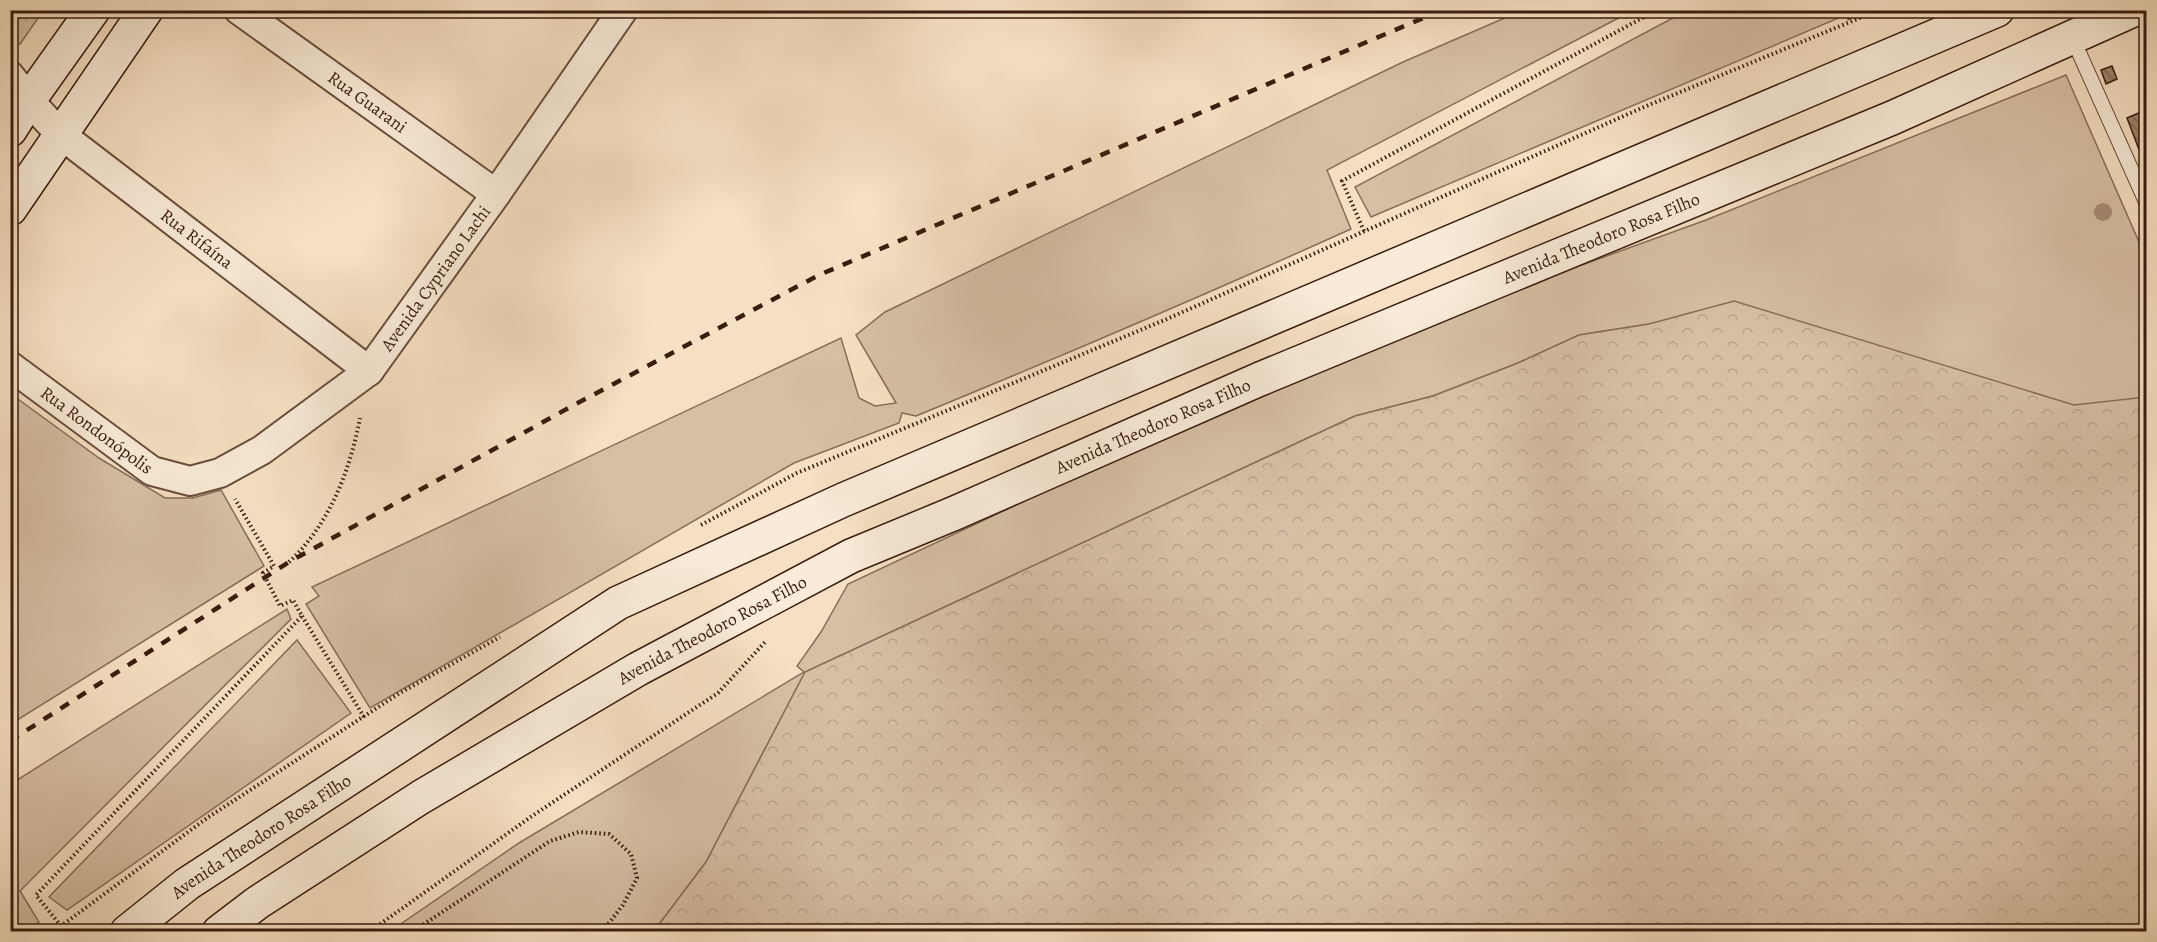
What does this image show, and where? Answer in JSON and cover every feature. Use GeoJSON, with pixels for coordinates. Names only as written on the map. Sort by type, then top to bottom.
{"type":"FeatureCollection","features":[{"type":"Feature","properties":{"kind":"main road"},"geometry":{"type":"LineString","coordinates":[[10,130],[20,88],[93,10]]}},
{"type":"Feature","properties":{"kind":"main road"},"geometry":{"type":"LineString","coordinates":[[10,209],[146,10]]}},
{"type":"Feature","properties":{"kind":"main road","name":"Avenida Theodoro Rosa Filho"},"geometry":{"type":"LineString","coordinates":[[127,932],[188,884],[618,603],[843,500],[1997,10]]}},
{"type":"Feature","properties":{"kind":"main road","name":"Avenida Theodoro Rosa Filho"},"geometry":{"type":"LineString","coordinates":[[219,932],[257,903],[421,797],[638,669],[851,556],[955,513],[1260,379],[1892,118],[2133,10]]}},
{"type":"Feature","properties":{"kind":"main road"},"geometry":{"type":"LineString","coordinates":[[1242,331],[1260,379]]}},
{"type":"Feature","properties":{"kind":"street","name":"Rua Guarani"},"geometry":{"type":"LineString","coordinates":[[239,10],[496,194]]}},
{"type":"Feature","properties":{"kind":"street","name":"Avenida Cypriano Lachi"},"geometry":{"type":"LineString","coordinates":[[190,482],[220,473],[262,450],[369,371],[496,194],[623,10]]}},
{"type":"Feature","properties":{"kind":"street","name":"Rua Rifaína"},"geometry":{"type":"LineString","coordinates":[[20,88],[60,134],[369,371]]}},
{"type":"Feature","properties":{"kind":"street","name":"Rua Rondonópolis"},"geometry":{"type":"LineString","coordinates":[[10,366],[152,471],[190,482]]}},
{"type":"Feature","properties":{"kind":"lane"},"geometry":{"type":"LineString","coordinates":[[2072,37],[2146,202]]}},
{"type":"Feature","properties":{"kind":"path"},"geometry":{"type":"LineString","coordinates":[[1364,231],[1342,181],[1657,10]]}},
{"type":"Feature","properties":{"kind":"path"},"geometry":{"type":"LineString","coordinates":[[1845,10],[1851,22],[1879,10]]}},
{"type":"Feature","properties":{"kind":"path"},"geometry":{"type":"LineString","coordinates":[[289,562],[305,548],[332,505],[354,445],[369,371]]}},
{"type":"Feature","properties":{"kind":"path"},"geometry":{"type":"LineString","coordinates":[[220,473],[273,566],[263,573],[280,606],[293,600],[364,717]]}},
{"type":"Feature","properties":{"kind":"path"},"geometry":{"type":"LineString","coordinates":[[61,926],[36,895],[302,616]]}},
{"type":"Feature","properties":{"kind":"path"},"geometry":{"type":"LineString","coordinates":[[369,932],[532,816],[718,693],[773,633]]}},
{"type":"Feature","properties":{"kind":"path"},"geometry":{"type":"LineString","coordinates":[[412,932],[550,841],[579,832],[609,834],[631,855],[637,878],[623,905],[602,932]]}},
{"type":"Feature","properties":{"kind":"green space"},"geometry":{"type":"Polygon","coordinates":[[[11,10],[43,11],[20,44],[11,41],[11,10]]]}},
{"type":"Feature","properties":{"kind":"green space"},"geometry":{"type":"Polygon","coordinates":[[[1523,10],[1632,11],[1327,170],[1351,229],[1025,371],[916,416],[902,413],[899,423],[794,463],[370,708],[306,604],[319,596],[312,587],[841,338],[859,398],[875,406],[896,403],[856,335],[885,312],[1403,62],[1523,10]]]}},
{"type":"Feature","properties":{"kind":"green space"},"geometry":{"type":"Polygon","coordinates":[[[1837,10],[1841,17],[1371,217],[1355,187],[1686,11],[1837,10]]]}},
{"type":"Feature","properties":{"kind":"green space"},"geometry":{"type":"Polygon","coordinates":[[[2066,75],[2146,258],[2146,766],[1649,324],[1579,335],[1518,363],[1433,396],[1355,416],[805,672],[706,862],[654,931],[389,932],[519,843],[804,672],[797,666],[821,632],[848,584],[1342,352],[1706,220],[2066,75]]]}},
{"type":"Feature","properties":{"kind":"green space"},"geometry":{"type":"Polygon","coordinates":[[[1734,301],[2074,405],[2146,397],[2146,931],[654,931],[706,862],[805,672],[1355,416],[1433,396],[1518,363],[1579,335],[1649,324],[1734,301]]]}},
{"type":"Feature","properties":{"kind":"green space"},"geometry":{"type":"Polygon","coordinates":[[[11,394],[99,458],[165,498],[193,498],[221,490],[264,566],[11,724],[11,394]]]}},
{"type":"Feature","properties":{"kind":"green space"},"geometry":{"type":"Polygon","coordinates":[[[287,609],[291,619],[20,891],[39,922],[27,931],[11,931],[11,784],[287,609]]]}},
{"type":"Feature","properties":{"kind":"green space"},"geometry":{"type":"Polygon","coordinates":[[[297,640],[351,713],[67,910],[49,897],[297,640]]]}},
{"type":"Feature","properties":{"kind":"building"},"geometry":{"type":"Polygon","coordinates":[[[2112,66],[2117,79],[2106,84],[2101,70],[2112,66]]]}},
{"type":"Feature","properties":{"kind":"building"},"geometry":{"type":"Polygon","coordinates":[[[2146,110],[2146,168],[2127,118],[2146,110]]]}},
{"type":"Feature","properties":{"kind":"railway"},"geometry":{"type":"LineString","coordinates":[[10,741],[289,562],[574,405],[819,275],[1442,10]]}}]}
